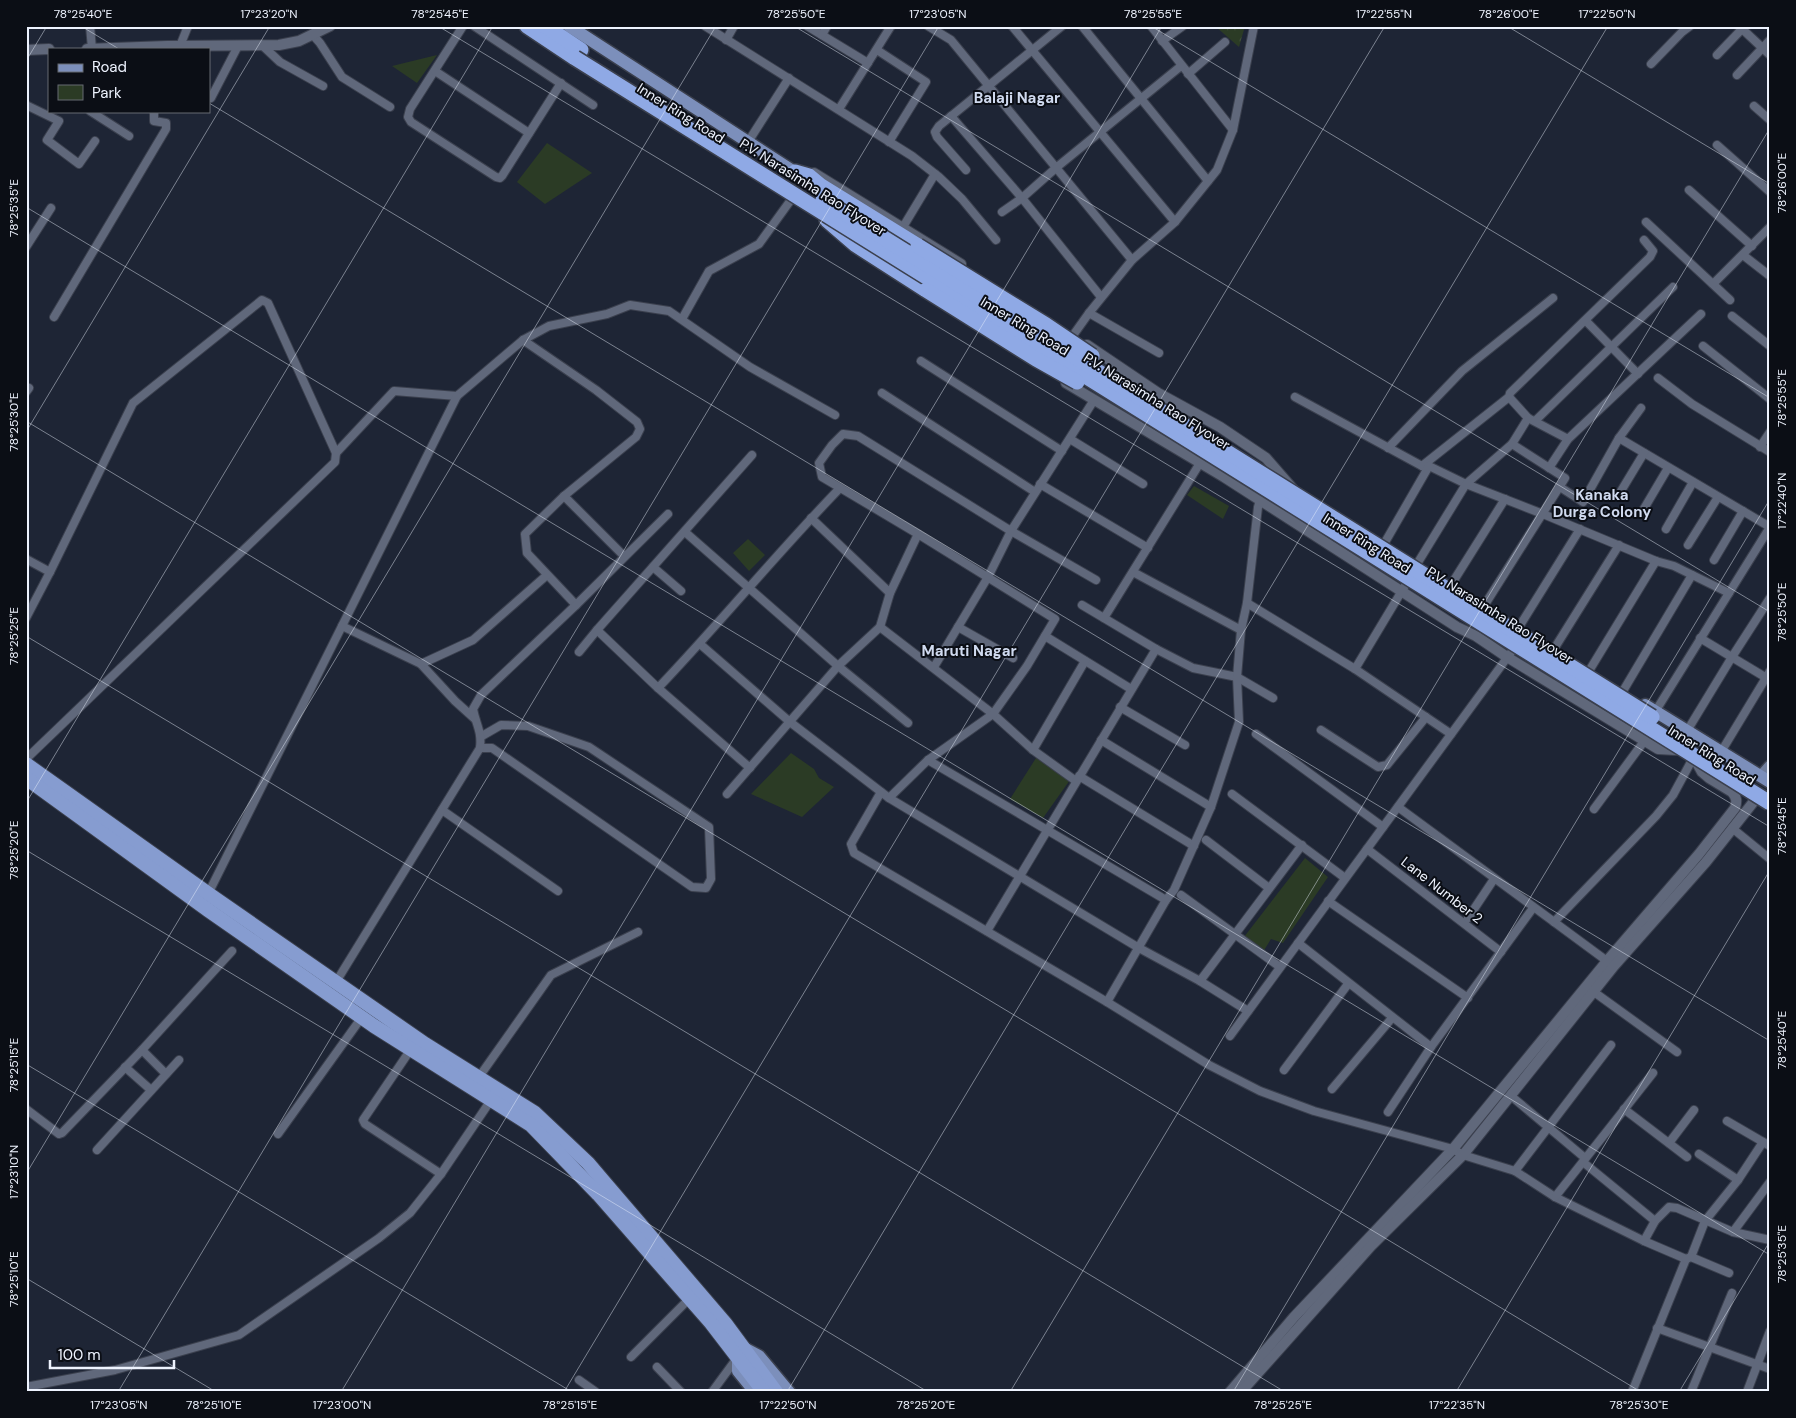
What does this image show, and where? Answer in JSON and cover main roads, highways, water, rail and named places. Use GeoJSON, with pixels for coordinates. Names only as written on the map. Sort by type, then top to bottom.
{"type":"FeatureCollection","features":[{"type":"Feature","properties":{"kind":"highway","name":"P.V. Narasimha Rao Flyover"},"geometry":{"type":"LineString","coordinates":[[527,26],[583,64],[1770,790]]}},
{"type":"Feature","properties":{"kind":"highway","name":"P.V. Narasimha Rao Flyover"},"geometry":{"type":"LineString","coordinates":[[545,26],[1228,458],[1763,802]]}},
{"type":"Feature","properties":{"kind":"highway"},"geometry":{"type":"LineString","coordinates":[[792,171],[809,176],[821,186],[1057,332],[1228,458]]}},
{"type":"Feature","properties":{"kind":"highway"},"geometry":{"type":"LineString","coordinates":[[816,211],[856,245],[1043,363],[1228,458]]}},
{"type":"Feature","properties":{"kind":"highway"},"geometry":{"type":"LineString","coordinates":[[27,769],[425,1044],[535,1113],[588,1164],[725,1323],[764,1392]]}},
{"type":"Feature","properties":{"kind":"highway"},"geometry":{"type":"LineString","coordinates":[[27,769],[208,910],[362,1017],[531,1125],[598,1194],[689,1299],[741,1352],[776,1392]]}},
{"type":"Feature","properties":{"kind":"main road","name":"Inner Ring Road"},"geometry":{"type":"LineString","coordinates":[[520,26],[672,127],[816,211],[990,323],[1206,453],[1261,496],[1390,574],[1404,588],[1510,654],[1763,802],[1770,809]]}},
{"type":"Feature","properties":{"kind":"main road","name":"Inner Ring Road"},"geometry":{"type":"LineString","coordinates":[[568,26],[792,171],[1070,340],[1294,490],[1765,779]]}},
{"type":"Feature","properties":{"kind":"main road"},"geometry":{"type":"LineString","coordinates":[[1390,574],[1402,555]]}},
{"type":"Feature","properties":{"kind":"main road"},"geometry":{"type":"LineString","coordinates":[[1765,779],[1770,766]]}},
{"type":"Feature","properties":{"kind":"main road"},"geometry":{"type":"LineString","coordinates":[[755,1392],[738,1371],[741,1352],[759,1356],[789,1392]]}},
{"type":"Feature","properties":{"kind":"district","name":"Balaji Nagar"},"geometry":{"type":"Point","coordinates":[1017,98]}},
{"type":"Feature","properties":{"kind":"district","name":"Kanaka Durga Colony"},"geometry":{"type":"Point","coordinates":[1602,504]}},
{"type":"Feature","properties":{"kind":"district","name":"Maruti Nagar"},"geometry":{"type":"Point","coordinates":[969,651]}}]}
